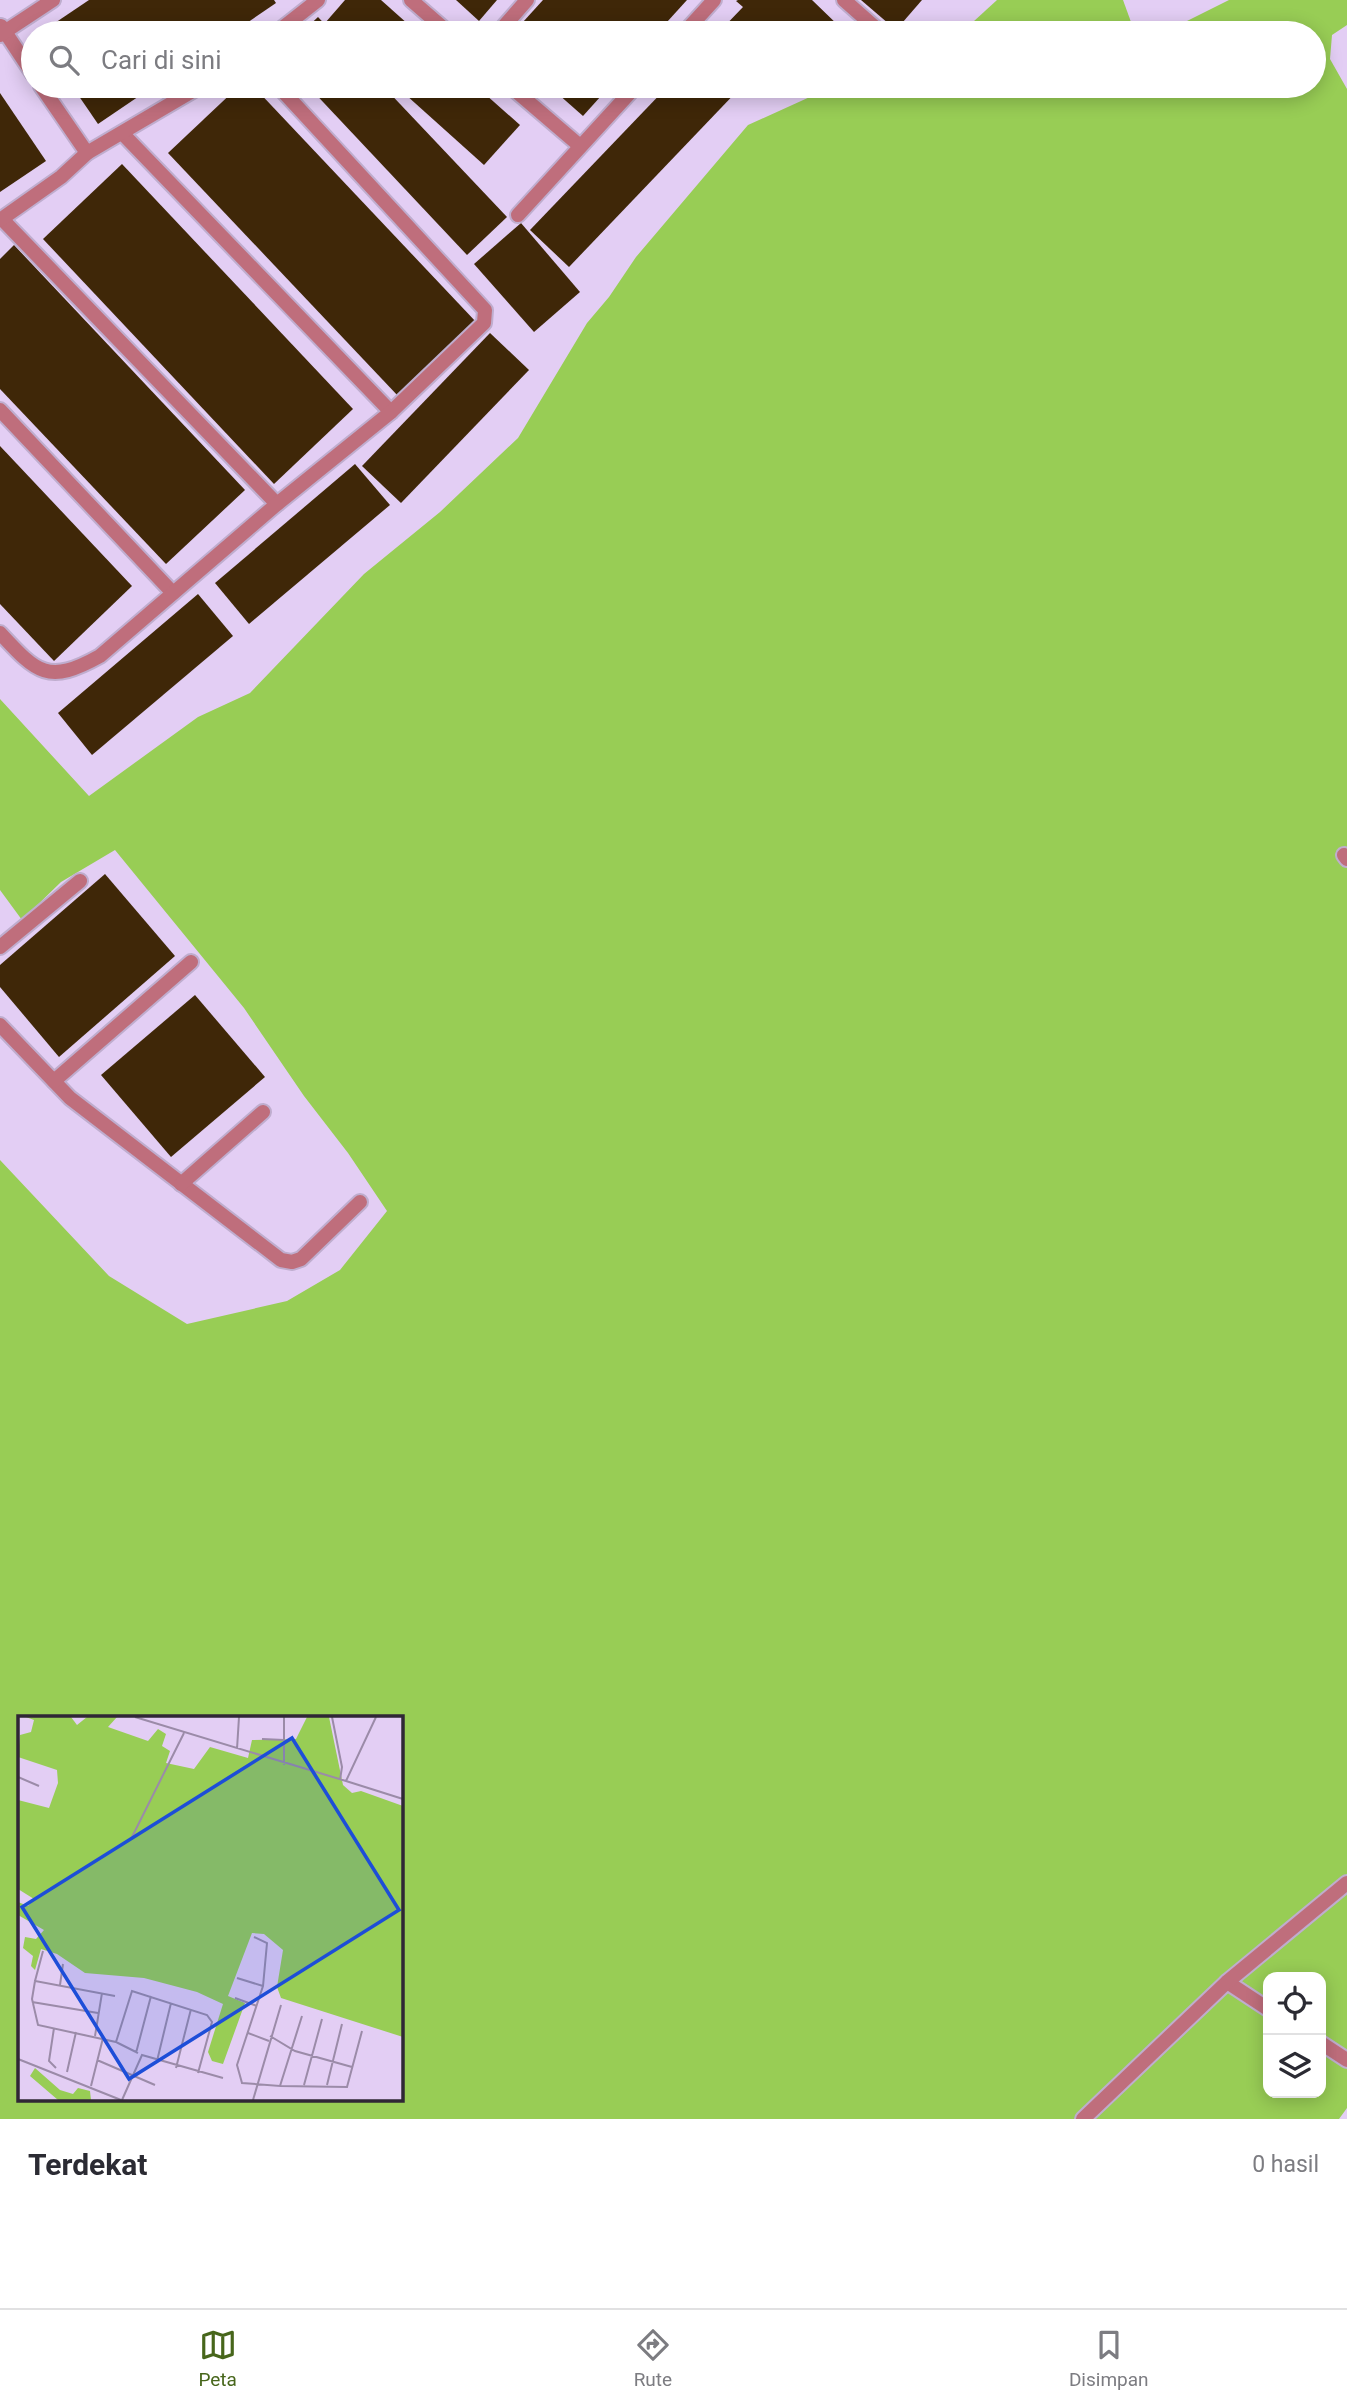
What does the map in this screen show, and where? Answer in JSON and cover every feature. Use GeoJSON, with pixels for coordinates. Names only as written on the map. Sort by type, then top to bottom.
{"type":"FeatureCollection","features":[{"type":"Feature","properties":{"kind":"street"},"geometry":{"type":"LineString","coordinates":[[21,57],[2,31],[53,0]]}},
{"type":"Feature","properties":{"kind":"street"},"geometry":{"type":"LineString","coordinates":[[291,21],[318,0]]}},
{"type":"Feature","properties":{"kind":"street"},"geometry":{"type":"LineString","coordinates":[[411,0],[435,21]]}},
{"type":"Feature","properties":{"kind":"street"},"geometry":{"type":"LineString","coordinates":[[509,21],[527,0]]}},
{"type":"Feature","properties":{"kind":"street"},"geometry":{"type":"LineString","coordinates":[[695,21],[714,0]]}},
{"type":"Feature","properties":{"kind":"street"},"geometry":{"type":"LineString","coordinates":[[844,0],[868,21]]}},
{"type":"Feature","properties":{"kind":"street"},"geometry":{"type":"LineString","coordinates":[[49,98],[87,153]]}},
{"type":"Feature","properties":{"kind":"street"},"geometry":{"type":"LineString","coordinates":[[181,98],[87,153],[61,177],[1,219],[277,504]]}},
{"type":"Feature","properties":{"kind":"street"},"geometry":{"type":"LineString","coordinates":[[0,634],[30,665],[60,674],[100,656],[277,504],[391,412],[484,323],[485,310],[289,98]]}},
{"type":"Feature","properties":{"kind":"street"},"geometry":{"type":"LineString","coordinates":[[524,98],[580,146]]}},
{"type":"Feature","properties":{"kind":"street"},"geometry":{"type":"LineString","coordinates":[[517,215],[625,98]]}},
{"type":"Feature","properties":{"kind":"street"},"geometry":{"type":"LineString","coordinates":[[122,133],[391,412]]}},
{"type":"Feature","properties":{"kind":"street"},"geometry":{"type":"LineString","coordinates":[[0,410],[173,593]]}},
{"type":"Feature","properties":{"kind":"street"},"geometry":{"type":"LineString","coordinates":[[0,947],[79,881]]}},
{"type":"Feature","properties":{"kind":"street"},"geometry":{"type":"LineString","coordinates":[[54,1081],[191,962]]}},
{"type":"Feature","properties":{"kind":"street"},"geometry":{"type":"LineString","coordinates":[[0,1025],[71,1098],[286,1262],[300,1259],[360,1202]]}},
{"type":"Feature","properties":{"kind":"street"},"geometry":{"type":"LineString","coordinates":[[181,1184],[263,1112]]}},
{"type":"Feature","properties":{"kind":"street"},"geometry":{"type":"LineString","coordinates":[[1083,2119],[1227,1982],[1347,1883]]}},
{"type":"Feature","properties":{"kind":"street"},"geometry":{"type":"LineString","coordinates":[[1227,1982],[1263,2006]]}},
{"type":"Feature","properties":{"kind":"street"},"geometry":{"type":"LineString","coordinates":[[1326,2046],[1347,2060]]}},
{"type":"Feature","properties":{"kind":"green space"},"geometry":{"type":"Polygon","coordinates":[[[997,0],[1123,0],[1131,21],[974,21],[997,0]]]}},
{"type":"Feature","properties":{"kind":"green space"},"geometry":{"type":"Polygon","coordinates":[[[1229,0],[1347,0],[1347,25],[1332,35],[1330,59],[1347,89],[1347,2108],[1339,2119],[0,2119],[0,1160],[109,1276],[187,1324],[287,1301],[340,1270],[387,1211],[244,1008],[115,850],[61,882],[22,920],[0,890],[0,699],[89,796],[198,717],[250,693],[364,574],[440,512],[518,438],[587,323],[609,297],[636,257],[748,125],[808,98],[1326,98],[1326,21],[1187,21],[1229,0]]]}},
{"type":"Feature","properties":{"kind":"building"},"geometry":{"type":"Polygon","coordinates":[[[89,0],[274,0],[276,3],[250,21],[58,21],[89,0]]]}},
{"type":"Feature","properties":{"kind":"building"},"geometry":{"type":"Polygon","coordinates":[[[345,0],[381,0],[405,21],[327,21],[345,0]]]}},
{"type":"Feature","properties":{"kind":"building"},"geometry":{"type":"Polygon","coordinates":[[[456,0],[497,0],[479,21],[456,0]]]}},
{"type":"Feature","properties":{"kind":"building"},"geometry":{"type":"Polygon","coordinates":[[[543,0],[687,0],[668,21],[524,21],[543,0]]]}},
{"type":"Feature","properties":{"kind":"building"},"geometry":{"type":"Polygon","coordinates":[[[812,0],[834,21],[730,21],[743,7],[736,1],[812,0]]]}},
{"type":"Feature","properties":{"kind":"building"},"geometry":{"type":"Polygon","coordinates":[[[861,0],[922,0],[904,21],[886,21],[861,0]]]}},
{"type":"Feature","properties":{"kind":"building"},"geometry":{"type":"Polygon","coordinates":[[[0,93],[46,161],[0,192],[0,93]]]}},
{"type":"Feature","properties":{"kind":"building"},"geometry":{"type":"Polygon","coordinates":[[[80,98],[136,98],[98,124],[80,98]]]}},
{"type":"Feature","properties":{"kind":"building"},"geometry":{"type":"Polygon","coordinates":[[[226,98],[264,98],[477,323],[399,397],[168,153],[226,98]]]}},
{"type":"Feature","properties":{"kind":"building"},"geometry":{"type":"Polygon","coordinates":[[[319,98],[394,98],[507,217],[467,255],[319,98]]]}},
{"type":"Feature","properties":{"kind":"building"},"geometry":{"type":"Polygon","coordinates":[[[409,98],[490,98],[520,125],[484,165],[409,98]]]}},
{"type":"Feature","properties":{"kind":"building"},"geometry":{"type":"Polygon","coordinates":[[[563,98],[599,98],[583,116],[563,98]]]}},
{"type":"Feature","properties":{"kind":"building"},"geometry":{"type":"Polygon","coordinates":[[[656,98],[731,98],[569,267],[530,230],[656,98]]]}},
{"type":"Feature","properties":{"kind":"building"},"geometry":{"type":"Polygon","coordinates":[[[122,164],[353,409],[274,484],[43,239],[122,164]]]}},
{"type":"Feature","properties":{"kind":"building"},"geometry":{"type":"Polygon","coordinates":[[[521,223],[580,292],[534,332],[474,264],[521,223]]]}},
{"type":"Feature","properties":{"kind":"building"},"geometry":{"type":"Polygon","coordinates":[[[14,245],[245,490],[166,564],[0,389],[0,259],[14,245]]]}},
{"type":"Feature","properties":{"kind":"building"},"geometry":{"type":"Polygon","coordinates":[[[490,333],[529,370],[401,503],[362,466],[490,333]]]}},
{"type":"Feature","properties":{"kind":"building"},"geometry":{"type":"Polygon","coordinates":[[[0,446],[132,586],[54,661],[0,604],[0,446]]]}},
{"type":"Feature","properties":{"kind":"building"},"geometry":{"type":"Polygon","coordinates":[[[355,464],[390,505],[249,624],[215,583],[355,464]]]}},
{"type":"Feature","properties":{"kind":"building"},"geometry":{"type":"Polygon","coordinates":[[[198,594],[233,636],[92,755],[58,713],[198,594]]]}},
{"type":"Feature","properties":{"kind":"building"},"geometry":{"type":"Polygon","coordinates":[[[105,874],[175,956],[59,1057],[0,987],[0,965],[105,874]]]}},
{"type":"Feature","properties":{"kind":"building"},"geometry":{"type":"Polygon","coordinates":[[[195,995],[265,1077],[171,1157],[101,1075],[195,995]]]}}]}
